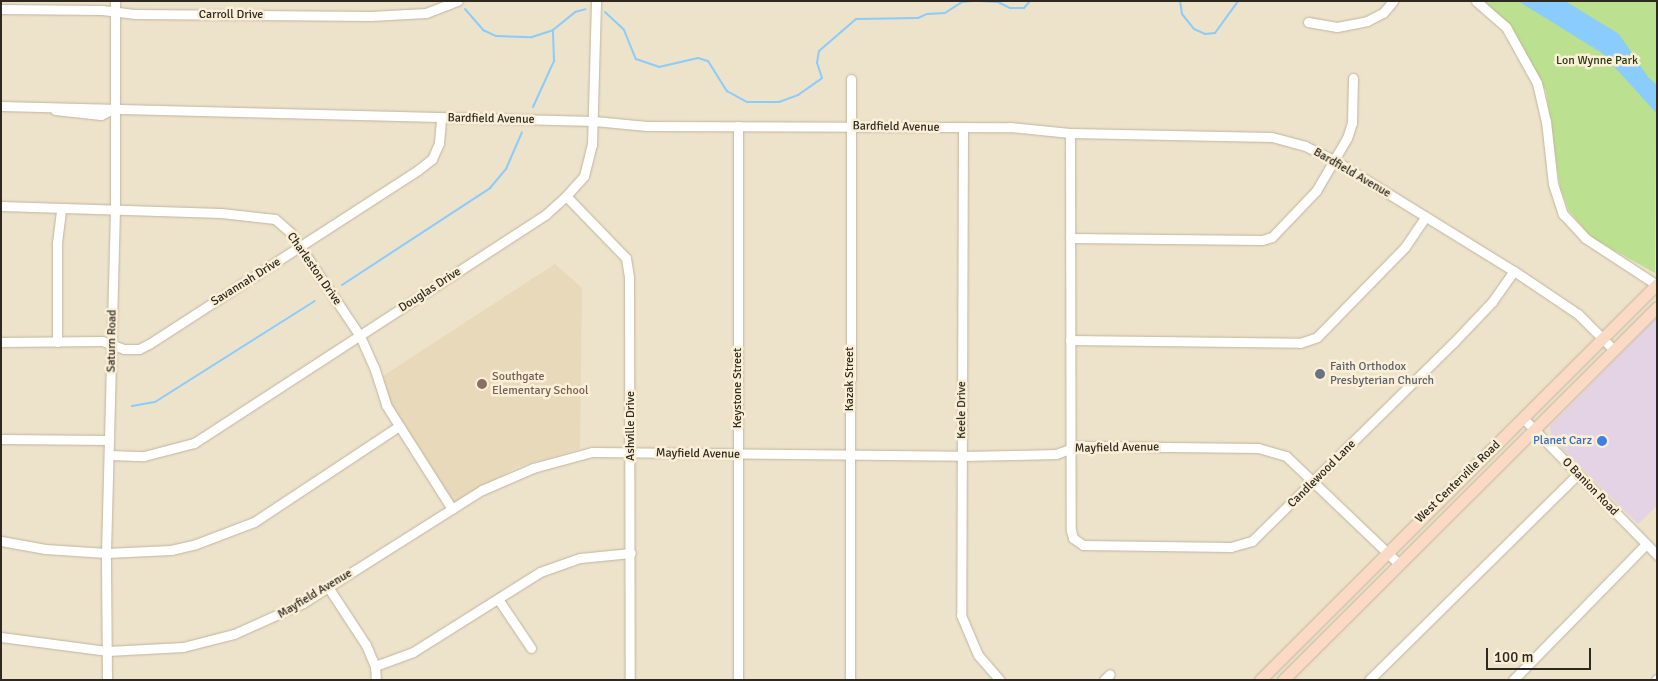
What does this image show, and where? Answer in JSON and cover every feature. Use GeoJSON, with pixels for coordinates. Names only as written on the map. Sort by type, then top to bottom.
{"type":"FeatureCollection","features":[{"type":"Feature","properties":{"kind":"main road","name":"West Centerville Road"},"geometry":{"type":"LineString","coordinates":[[1260,680],[1657,284]]}},
{"type":"Feature","properties":{"kind":"main road","name":"West Centerville Road"},"geometry":{"type":"LineString","coordinates":[[1283,680],[1533,428],[1657,307]]}},
{"type":"Feature","properties":{"kind":"street","name":"Saturn Road"},"geometry":{"type":"LineString","coordinates":[[107,680],[106,553],[115,210],[113,108],[115,1]]}},
{"type":"Feature","properties":{"kind":"street","name":"Carroll Drive"},"geometry":{"type":"LineString","coordinates":[[1,8],[44,5],[136,14],[405,15],[426,13],[458,1]]}},
{"type":"Feature","properties":{"kind":"street","name":"Douglas Drive"},"geometry":{"type":"LineString","coordinates":[[109,455],[144,456],[194,442],[545,215],[566,196],[584,176],[594,121],[596,1]]}},
{"type":"Feature","properties":{"kind":"street"},"geometry":{"type":"LineString","coordinates":[[1308,22],[1337,27],[1368,21],[1383,13],[1393,1]]}},
{"type":"Feature","properties":{"kind":"street"},"geometry":{"type":"LineString","coordinates":[[1476,1],[1506,27],[1537,83],[1546,121],[1553,184],[1563,214],[1586,238],[1657,284]]}},
{"type":"Feature","properties":{"kind":"street"},"geometry":{"type":"LineString","coordinates":[[1070,238],[1262,240],[1272,237],[1316,191],[1334,160],[1352,123],[1353,78]]}},
{"type":"Feature","properties":{"kind":"street","name":"Kazak Street"},"geometry":{"type":"LineString","coordinates":[[850,680],[851,79]]}},
{"type":"Feature","properties":{"kind":"street","name":"Bardfield Avenue"},"geometry":{"type":"LineString","coordinates":[[1,106],[594,121],[647,126],[1010,127],[1070,133],[1272,137],[1305,146],[1334,160],[1514,272],[1578,314],[1614,350]]}},
{"type":"Feature","properties":{"kind":"street","name":"Savannah Drive"},"geometry":{"type":"LineString","coordinates":[[1,342],[112,343],[124,349],[139,349],[149,344],[301,247],[432,159],[439,143],[441,118]]}},
{"type":"Feature","properties":{"kind":"street","name":"Keystone Street"},"geometry":{"type":"LineString","coordinates":[[738,126],[738,680]]}},
{"type":"Feature","properties":{"kind":"street","name":"Keele Drive"},"geometry":{"type":"LineString","coordinates":[[963,128],[961,615],[978,654],[1000,680]]}},
{"type":"Feature","properties":{"kind":"street"},"geometry":{"type":"LineString","coordinates":[[1070,133],[1070,448]]}},
{"type":"Feature","properties":{"kind":"street","name":"Ashville Drive"},"geometry":{"type":"LineString","coordinates":[[566,196],[626,258],[631,313],[630,680]]}},
{"type":"Feature","properties":{"kind":"street","name":"Charleston Drive"},"geometry":{"type":"LineString","coordinates":[[1,206],[265,215],[275,218],[291,233],[360,336],[374,367],[386,405],[452,509]]}},
{"type":"Feature","properties":{"kind":"street"},"geometry":{"type":"LineString","coordinates":[[56,342],[57,243],[61,208]]}},
{"type":"Feature","properties":{"kind":"street"},"geometry":{"type":"LineString","coordinates":[[1070,340],[1300,343],[1318,337],[1405,247],[1425,217]]}},
{"type":"Feature","properties":{"kind":"street","name":"Candlewood Lane"},"geometry":{"type":"LineString","coordinates":[[1070,448],[1073,538],[1083,545],[1241,546],[1266,529],[1313,482],[1492,302],[1514,272]]}},
{"type":"Feature","properties":{"kind":"street","name":"O Banion Road"},"geometry":{"type":"LineString","coordinates":[[1523,418],[1657,555]]}},
{"type":"Feature","properties":{"kind":"street"},"geometry":{"type":"LineString","coordinates":[[1,541],[45,548],[106,553],[172,550],[228,534],[254,522],[399,426]]}},
{"type":"Feature","properties":{"kind":"street"},"geometry":{"type":"LineString","coordinates":[[1,439],[109,440]]}},
{"type":"Feature","properties":{"kind":"street","name":"Mayfield Avenue"},"geometry":{"type":"LineString","coordinates":[[1,637],[108,651],[183,647],[234,634],[288,612],[452,509],[508,478],[558,460],[592,452],[962,456],[1056,454],[1070,448],[1258,448],[1286,456],[1398,563]]}},
{"type":"Feature","properties":{"kind":"street"},"geometry":{"type":"LineString","coordinates":[[1369,680],[1578,474]]}},
{"type":"Feature","properties":{"kind":"street"},"geometry":{"type":"LineString","coordinates":[[1513,680],[1646,544]]}},
{"type":"Feature","properties":{"kind":"street"},"geometry":{"type":"LineString","coordinates":[[375,666],[413,652],[540,572],[564,562],[597,555],[630,553]]}},
{"type":"Feature","properties":{"kind":"street"},"geometry":{"type":"LineString","coordinates":[[328,587],[366,645],[375,666],[376,680]]}},
{"type":"Feature","properties":{"kind":"street"},"geometry":{"type":"LineString","coordinates":[[498,599],[531,648]]}},
{"type":"Feature","properties":{"kind":"shaded area","name":"Southgate Elementary School"},"geometry":{"type":"Polygon","coordinates":[[[555,264],[582,288],[580,449],[517,467],[454,502],[388,400],[383,376],[555,264]]]}},
{"type":"Feature","properties":{"kind":"shaded area"},"geometry":{"type":"Polygon","coordinates":[[[1657,317],[1657,506],[1638,524],[1551,437],[1550,426],[1657,317]]]}},
{"type":"Feature","properties":{"kind":"green space","name":"Lon Wynne Park"},"geometry":{"type":"Polygon","coordinates":[[[1484,1],[1657,1],[1655,273],[1592,238],[1569,211],[1560,187],[1546,91],[1510,25],[1484,1]]]}},
{"type":"Feature","properties":{"kind":"water"},"geometry":{"type":"Polygon","coordinates":[[[1518,1],[1565,1],[1619,34],[1648,77],[1657,85],[1657,114],[1602,53],[1518,1]]]}},
{"type":"Feature","properties":{"kind":"waterway"},"geometry":{"type":"LineString","coordinates":[[605,12],[624,30],[636,59],[659,67],[698,58],[708,61],[727,91],[747,102],[779,102],[798,95],[822,78],[817,63],[819,51],[856,19],[918,18],[927,14],[945,13],[962,2],[973,1]]}},
{"type":"Feature","properties":{"kind":"waterway"},"geometry":{"type":"LineString","coordinates":[[979,1],[998,2],[1010,8],[1024,8],[1030,1]]}},
{"type":"Feature","properties":{"kind":"waterway"},"geometry":{"type":"LineString","coordinates":[[1180,1],[1182,14],[1194,29],[1205,34],[1215,33],[1238,1]]}},
{"type":"Feature","properties":{"kind":"waterway"},"geometry":{"type":"LineString","coordinates":[[465,9],[483,30],[496,36],[532,37],[553,30],[575,12],[586,9]]}},
{"type":"Feature","properties":{"kind":"waterway"},"geometry":{"type":"LineString","coordinates":[[533,107],[554,61],[553,30]]}},
{"type":"Feature","properties":{"kind":"waterway"},"geometry":{"type":"LineString","coordinates":[[342,285],[490,188],[506,169],[522,132]]}},
{"type":"Feature","properties":{"kind":"waterway"},"geometry":{"type":"LineString","coordinates":[[132,406],[155,402],[315,301]]}},
{"type":"Feature","properties":{"kind":"place","name":"Faith Orthodox Presbyterian Church"},"geometry":{"type":"Point","coordinates":[1320,374]}},
{"type":"Feature","properties":{"kind":"place","name":"Southgate Elementary School"},"geometry":{"type":"Point","coordinates":[482,384]}},
{"type":"Feature","properties":{"kind":"place","name":"Planet Carz"},"geometry":{"type":"Point","coordinates":[1602,441]}}]}
